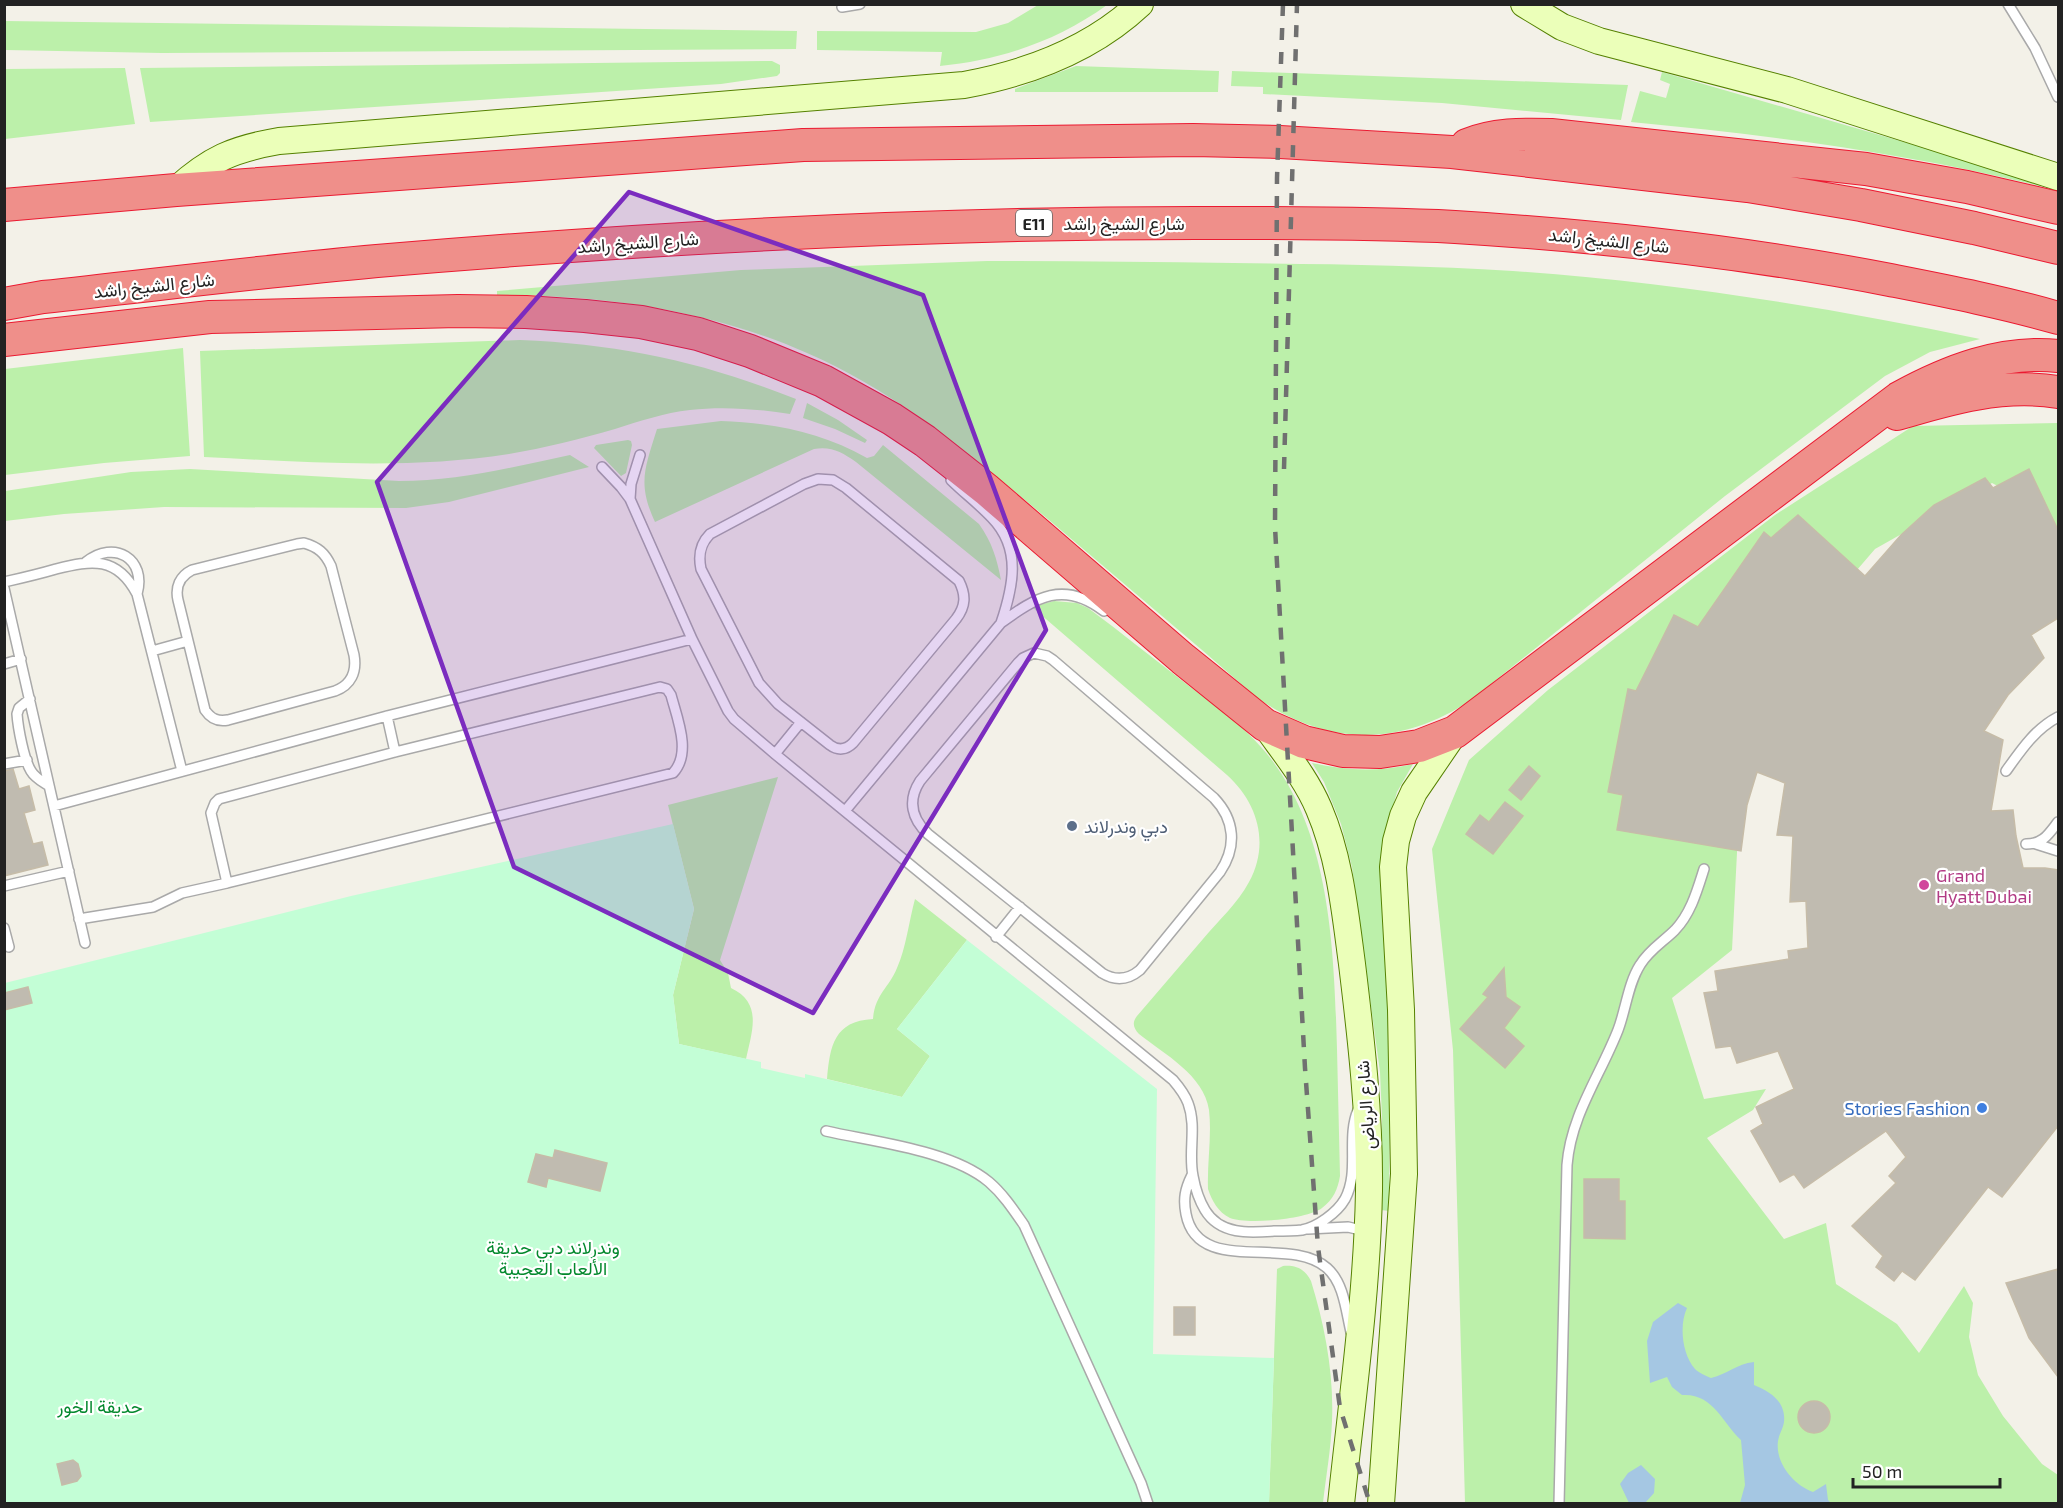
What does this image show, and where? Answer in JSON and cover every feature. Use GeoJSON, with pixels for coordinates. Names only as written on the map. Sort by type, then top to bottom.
{"type":"FeatureCollection","features":[{"type":"Feature","properties":{"kind":"highway"},"geometry":{"type":"LineString","coordinates":[[1452,152],[1474,142],[1499,136],[1551,135],[1866,169],[1967,187],[2058,208]]}},
{"type":"Feature","properties":{"kind":"highway"},"geometry":{"type":"LineString","coordinates":[[4,205],[176,190],[803,145],[1193,140],[1280,142],[1452,152],[1748,186],[1862,205],[1974,228],[2058,249]]}},
{"type":"Feature","properties":{"kind":"highway","name":"شارع الشيخ راشد"},"geometry":{"type":"LineString","coordinates":[[4,304],[43,297],[374,261],[720,236],[1089,222],[1354,224],[1452,227],[1550,234],[1746,256],[1843,271],[1940,290],[2058,318]]}},
{"type":"Feature","properties":{"kind":"highway"},"geometry":{"type":"LineString","coordinates":[[4,340],[210,317],[458,311],[585,316],[641,322],[698,334],[750,351],[832,386],[892,419],[925,441],[987,490],[1183,659],[1265,725],[1304,742],[1352,751],[1380,752],[1419,746],[1455,732],[1899,398],[1934,379],[1971,365],[2010,357],[2058,356]]}},
{"type":"Feature","properties":{"kind":"highway"},"geometry":{"type":"LineString","coordinates":[[1868,423],[1966,395],[1997,390],[2058,392]]}},
{"type":"Feature","properties":{"kind":"main road"},"geometry":{"type":"LineString","coordinates":[[176,190],[198,170],[223,156],[250,146],[279,141],[964,85],[1019,72],[1072,51],[1104,32],[1140,4]]}},
{"type":"Feature","properties":{"kind":"main road"},"geometry":{"type":"LineString","coordinates":[[1524,4],[1562,27],[1599,41],[1862,112],[2058,177]]}},
{"type":"Feature","properties":{"kind":"main road","name":"شارع الرياض"},"geometry":{"type":"LineString","coordinates":[[1265,725],[1305,780],[1330,838],[1344,901],[1358,1014],[1369,1177],[1357,1359],[1341,1503]]}},
{"type":"Feature","properties":{"kind":"main road","name":"شارع الرياض"},"geometry":{"type":"LineString","coordinates":[[1381,1503],[1402,1210],[1404,1139],[1401,1010],[1393,867],[1396,841],[1403,816],[1414,792],[1455,732]]}},
{"type":"Feature","properties":{"kind":"main road"},"geometry":{"type":"LineString","coordinates":[[1367,1232],[1379,1244],[1384,1257],[1386,1321],[1392,1336]]}},
{"type":"Feature","properties":{"kind":"lane"},"geometry":{"type":"LineString","coordinates":[[842,8],[860,4]]}},
{"type":"Feature","properties":{"kind":"lane"},"geometry":{"type":"LineString","coordinates":[[2008,4],[2035,48],[2058,97]]}},
{"type":"Feature","properties":{"kind":"lane"},"geometry":{"type":"LineString","coordinates":[[925,441],[943,470],[961,490],[994,519],[1007,542],[1013,564],[1013,575],[1010,595],[1000,623]]}},
{"type":"Feature","properties":{"kind":"lane"},"geometry":{"type":"LineString","coordinates":[[630,499],[631,484],[640,455]]}},
{"type":"Feature","properties":{"kind":"lane"},"geometry":{"type":"LineString","coordinates":[[602,467],[630,499],[692,639],[734,719],[996,937],[1173,1080],[1185,1097],[1191,1116],[1192,1175],[1206,1212],[1218,1223],[1232,1230],[1247,1233],[1348,1227],[1367,1232]]}},
{"type":"Feature","properties":{"kind":"lane"},"geometry":{"type":"LineString","coordinates":[[826,479],[840,483],[959,581],[965,597],[964,605],[956,619],[849,747],[834,748],[801,723],[768,694],[751,671],[701,569],[699,554],[705,539],[717,529],[811,481],[826,479]]}},
{"type":"Feature","properties":{"kind":"lane"},"geometry":{"type":"LineString","coordinates":[[304,543],[318,549],[328,560],[354,655],[355,670],[348,683],[335,691],[228,720],[217,720],[208,715],[206,710],[188,641],[177,594],[179,582],[187,573],[253,554],[304,543]]}},
{"type":"Feature","properties":{"kind":"lane"},"geometry":{"type":"LineString","coordinates":[[4,582],[86,562],[103,552],[112,551],[122,553],[136,566],[140,585],[137,594]]}},
{"type":"Feature","properties":{"kind":"lane"},"geometry":{"type":"LineString","coordinates":[[86,562],[108,565],[117,570],[125,576],[137,594],[182,771]]}},
{"type":"Feature","properties":{"kind":"lane"},"geometry":{"type":"LineString","coordinates":[[4,588],[85,943]]}},
{"type":"Feature","properties":{"kind":"lane"},"geometry":{"type":"LineString","coordinates":[[845,811],[1000,623],[1036,599],[1061,594],[1090,601],[1114,619]]}},
{"type":"Feature","properties":{"kind":"lane"},"geometry":{"type":"LineString","coordinates":[[54,806],[387,716],[692,639]]}},
{"type":"Feature","properties":{"kind":"lane"},"geometry":{"type":"LineString","coordinates":[[152,651],[188,641]]}},
{"type":"Feature","properties":{"kind":"lane"},"geometry":{"type":"LineString","coordinates":[[1151,646],[1183,659]]}},
{"type":"Feature","properties":{"kind":"lane"},"geometry":{"type":"LineString","coordinates":[[1035,653],[1053,660],[1214,798],[1221,805],[1230,824],[1232,844],[1230,854],[1220,872],[1140,970],[1129,977],[1115,978],[1102,973],[1020,907],[922,828],[913,814],[912,805],[915,788],[920,781],[1018,663],[1035,653]]}},
{"type":"Feature","properties":{"kind":"lane"},"geometry":{"type":"LineString","coordinates":[[4,664],[21,659]]}},
{"type":"Feature","properties":{"kind":"lane"},"geometry":{"type":"LineString","coordinates":[[79,919],[153,907],[182,894],[665,776],[680,766],[683,750],[671,694],[667,689],[660,687],[395,752],[219,799],[215,802],[211,813],[227,883]]}},
{"type":"Feature","properties":{"kind":"lane"},"geometry":{"type":"LineString","coordinates":[[30,699],[21,705],[18,714],[27,760],[34,776],[49,786]]}},
{"type":"Feature","properties":{"kind":"lane"},"geometry":{"type":"LineString","coordinates":[[387,716],[395,752]]}},
{"type":"Feature","properties":{"kind":"lane"},"geometry":{"type":"LineString","coordinates":[[2006,771],[2025,744],[2046,723],[2058,717]]}},
{"type":"Feature","properties":{"kind":"lane"},"geometry":{"type":"LineString","coordinates":[[775,754],[801,723]]}},
{"type":"Feature","properties":{"kind":"lane"},"geometry":{"type":"LineString","coordinates":[[4,764],[27,760]]}},
{"type":"Feature","properties":{"kind":"lane"},"geometry":{"type":"LineString","coordinates":[[2036,844],[2048,836],[2058,822]]}},
{"type":"Feature","properties":{"kind":"lane"},"geometry":{"type":"LineString","coordinates":[[2026,844],[2036,844],[2058,851]]}},
{"type":"Feature","properties":{"kind":"lane"},"geometry":{"type":"LineString","coordinates":[[1559,1503],[1568,1148],[1586,1096],[1622,1020],[1638,967],[1645,956],[1685,918],[1692,905],[1704,869]]}},
{"type":"Feature","properties":{"kind":"lane"},"geometry":{"type":"LineString","coordinates":[[4,886],[69,871]]}},
{"type":"Feature","properties":{"kind":"lane"},"geometry":{"type":"LineString","coordinates":[[996,937],[1020,907]]}},
{"type":"Feature","properties":{"kind":"lane"},"geometry":{"type":"LineString","coordinates":[[4,928],[9,947]]}},
{"type":"Feature","properties":{"kind":"lane"},"geometry":{"type":"LineString","coordinates":[[1303,1230],[1326,1218],[1345,1200],[1352,1174],[1354,1123],[1365,1099]]}},
{"type":"Feature","properties":{"kind":"lane"},"geometry":{"type":"LineString","coordinates":[[826,1131],[939,1156],[965,1166],[989,1182],[1008,1202],[1024,1225],[1148,1503]]}},
{"type":"Feature","properties":{"kind":"lane"},"geometry":{"type":"LineString","coordinates":[[1192,1175],[1186,1186],[1187,1220],[1204,1242],[1216,1249],[1230,1251],[1300,1254],[1315,1259],[1328,1269],[1338,1282],[1343,1297],[1357,1359]]}},
{"type":"Feature","properties":{"kind":"highlighted area"},"geometry":{"type":"Polygon","coordinates":[[[629,192],[923,295],[1046,630],[813,1013],[514,867],[377,482],[629,192]]]}},
{"type":"Feature","properties":{"kind":"green space"},"geometry":{"type":"Polygon","coordinates":[[[1038,5],[1107,5],[1048,39],[1006,54],[963,63],[940,66],[942,52],[817,50],[817,31],[976,32],[1008,23],[1038,5]]]}},
{"type":"Feature","properties":{"kind":"green space"},"geometry":{"type":"Polygon","coordinates":[[[5,21],[797,31],[796,49],[162,53],[5,50],[5,21]]]}},
{"type":"Feature","properties":{"kind":"green space"},"geometry":{"type":"Polygon","coordinates":[[[772,61],[780,65],[780,73],[777,76],[721,84],[150,122],[140,68],[772,61]]]}},
{"type":"Feature","properties":{"kind":"green space"},"geometry":{"type":"Polygon","coordinates":[[[1076,66],[1219,71],[1218,92],[1015,92],[1015,89],[1076,66]]]}},
{"type":"Feature","properties":{"kind":"green space"},"geometry":{"type":"Polygon","coordinates":[[[125,68],[135,124],[5,139],[5,69],[125,68]]]}},
{"type":"Feature","properties":{"kind":"green space"},"geometry":{"type":"Polygon","coordinates":[[[1232,71],[1628,85],[1621,120],[1442,103],[1263,94],[1263,87],[1231,86],[1232,71]]]}},
{"type":"Feature","properties":{"kind":"green space"},"geometry":{"type":"Polygon","coordinates":[[[1662,72],[2042,182],[2040,186],[1990,174],[1837,146],[1631,122],[1640,91],[1666,98],[1670,84],[1660,80],[1662,72]]]}},
{"type":"Feature","properties":{"kind":"green space"},"geometry":{"type":"Polygon","coordinates":[[[987,261],[1338,264],[1513,271],[1631,282],[1748,297],[1864,316],[1980,339],[1930,352],[1885,376],[1725,496],[1471,700],[1444,716],[1417,727],[1390,733],[1363,735],[1336,732],[1309,725],[1282,713],[1256,697],[1049,520],[963,450],[904,406],[840,369],[770,338],[694,316],[616,302],[497,295],[497,291],[741,270],[987,261]]]}},
{"type":"Feature","properties":{"kind":"green space"},"geometry":{"type":"Polygon","coordinates":[[[520,340],[592,346],[661,357],[728,375],[796,399],[790,414],[728,408],[680,411],[549,446],[471,459],[356,463],[204,457],[200,351],[520,340]]]}},
{"type":"Feature","properties":{"kind":"green space"},"geometry":{"type":"Polygon","coordinates":[[[183,348],[190,456],[104,463],[5,475],[5,369],[183,348]]]}},
{"type":"Feature","properties":{"kind":"green space"},"geometry":{"type":"Polygon","coordinates":[[[807,403],[838,420],[867,440],[865,443],[803,418],[807,403]]]}},
{"type":"Feature","properties":{"kind":"green space"},"geometry":{"type":"Polygon","coordinates":[[[721,421],[796,430],[850,449],[867,458],[874,456],[883,445],[979,524],[993,551],[1001,580],[856,462],[831,449],[814,449],[655,522],[646,496],[645,476],[657,429],[721,421]]]}},
{"type":"Feature","properties":{"kind":"green space"},"geometry":{"type":"Polygon","coordinates":[[[2058,423],[2058,534],[2032,504],[1992,483],[1875,549],[1784,655],[1738,833],[1732,950],[1672,998],[1704,1099],[1766,1089],[1753,1110],[1707,1138],[1784,1239],[1826,1223],[1836,1284],[1897,1324],[1919,1353],[1964,1286],[1973,1303],[1969,1337],[1978,1375],[2003,1416],[2042,1464],[2058,1475],[2058,1503],[1465,1503],[1453,1050],[1432,849],[1469,760],[1548,690],[1775,515],[1913,426],[2058,423]]]}},
{"type":"Feature","properties":{"kind":"green space"},"geometry":{"type":"Polygon","coordinates":[[[628,440],[632,445],[626,473],[621,476],[594,448],[596,445],[628,440]]]}},
{"type":"Feature","properties":{"kind":"green space"},"geometry":{"type":"Polygon","coordinates":[[[570,455],[589,467],[449,502],[406,508],[164,507],[5,521],[5,491],[131,472],[190,469],[399,481],[443,479],[485,473],[570,455]]]}},
{"type":"Feature","properties":{"kind":"green space"},"geometry":{"type":"Polygon","coordinates":[[[1054,601],[1077,603],[1088,608],[1236,722],[1261,747],[1284,778],[1302,813],[1315,850],[1330,930],[1337,1049],[1340,1176],[1332,1198],[1315,1212],[1291,1218],[1250,1221],[1230,1218],[1219,1209],[1208,1189],[1210,1120],[1206,1098],[1182,1066],[1139,1034],[1134,1025],[1137,1016],[1234,905],[1249,882],[1259,853],[1258,825],[1253,811],[1238,786],[1227,775],[1032,607],[1054,601]]]}},
{"type":"Feature","properties":{"kind":"green space"},"geometry":{"type":"Polygon","coordinates":[[[1312,763],[1362,770],[1413,764],[1397,792],[1391,813],[1383,878],[1390,1073],[1389,1211],[1381,1210],[1380,1072],[1352,867],[1341,824],[1324,782],[1312,763]]]}},
{"type":"Feature","properties":{"kind":"green space"},"geometry":{"type":"Polygon","coordinates":[[[778,777],[720,960],[728,973],[731,988],[748,1001],[751,1010],[753,1019],[746,1059],[679,1044],[673,995],[694,909],[668,805],[778,777]]]}},
{"type":"Feature","properties":{"kind":"green space","name":"وندرلاند دبي حديقة الألعاب العجيبة"},"geometry":{"type":"Polygon","coordinates":[[[673,824],[694,909],[673,995],[679,1044],[761,1062],[761,1068],[805,1078],[805,1074],[902,1097],[930,1056],[897,1029],[967,940],[1157,1089],[1153,1354],[1274,1358],[1269,1503],[5,1504],[5,983],[351,896],[673,824]]]}},
{"type":"Feature","properties":{"kind":"green space"},"geometry":{"type":"Polygon","coordinates":[[[915,899],[967,940],[897,1029],[930,1056],[902,1097],[827,1079],[833,1046],[842,1030],[860,1021],[873,1019],[876,1003],[894,975],[900,960],[915,899]]]}},
{"type":"Feature","properties":{"kind":"green space"},"geometry":{"type":"Polygon","coordinates":[[[1283,1266],[1300,1269],[1311,1281],[1328,1350],[1332,1386],[1332,1421],[1323,1503],[1269,1503],[1277,1269],[1283,1266]]]}},
{"type":"Feature","properties":{"kind":"water"},"geometry":{"type":"Polygon","coordinates":[[[1678,1303],[1687,1308],[1683,1323],[1683,1339],[1687,1356],[1695,1369],[1711,1378],[1754,1362],[1754,1385],[1776,1399],[1783,1409],[1784,1422],[1778,1449],[1783,1465],[1793,1479],[1806,1489],[1813,1492],[1826,1484],[1828,1500],[1831,1503],[1740,1503],[1745,1485],[1741,1440],[1709,1404],[1693,1396],[1682,1395],[1672,1387],[1667,1377],[1650,1383],[1647,1341],[1653,1322],[1678,1303]]]}},
{"type":"Feature","properties":{"kind":"water"},"geometry":{"type":"Polygon","coordinates":[[[1641,1465],[1655,1479],[1654,1493],[1645,1503],[1629,1503],[1620,1484],[1628,1473],[1641,1465]]]}},
{"type":"Feature","properties":{"kind":"building","name":"Grand Hyatt Dubai"},"geometry":{"type":"Polygon","coordinates":[[[2029,469],[2058,530],[2058,618],[2031,635],[2044,658],[2008,695],[1984,731],[2003,740],[1991,811],[2013,810],[2023,868],[2058,870],[2058,1126],[2002,1197],[1988,1187],[1915,1280],[1902,1271],[1894,1281],[1876,1267],[1883,1256],[1852,1226],[1896,1183],[1889,1176],[1906,1157],[1886,1131],[1804,1188],[1794,1174],[1780,1182],[1751,1131],[1763,1124],[1756,1107],[1794,1089],[1778,1051],[1737,1063],[1731,1046],[1716,1048],[1704,993],[1718,991],[1715,971],[1789,959],[1788,951],[1808,948],[1806,901],[1790,902],[1793,836],[1777,835],[1785,783],[1757,772],[1747,805],[1741,851],[1617,830],[1623,795],[1608,792],[1628,689],[1636,691],[1674,615],[1698,627],[1764,532],[1771,538],[1798,515],[1865,576],[1901,535],[1934,505],[1985,478],[1993,488],[2029,469]]]}},
{"type":"Feature","properties":{"kind":"building"},"geometry":{"type":"Polygon","coordinates":[[[1529,766],[1540,776],[1521,800],[1509,790],[1529,766]]]}},
{"type":"Feature","properties":{"kind":"building"},"geometry":{"type":"Polygon","coordinates":[[[13,769],[19,789],[29,786],[35,810],[24,813],[33,844],[42,842],[48,865],[4,876],[4,771],[13,769]]]}},
{"type":"Feature","properties":{"kind":"building"},"geometry":{"type":"Polygon","coordinates":[[[1505,802],[1523,816],[1493,854],[1466,834],[1480,815],[1489,822],[1505,802]]]}},
{"type":"Feature","properties":{"kind":"building"},"geometry":{"type":"Polygon","coordinates":[[[1504,968],[1506,997],[1520,1007],[1504,1028],[1524,1046],[1505,1068],[1460,1029],[1488,997],[1483,994],[1504,968]]]}},
{"type":"Feature","properties":{"kind":"building"},"geometry":{"type":"Polygon","coordinates":[[[28,987],[32,1003],[4,1010],[4,993],[28,987]]]}},
{"type":"Feature","properties":{"kind":"building"},"geometry":{"type":"Polygon","coordinates":[[[555,1150],[607,1163],[600,1191],[548,1178],[546,1187],[528,1182],[536,1154],[553,1158],[555,1150]]]}},
{"type":"Feature","properties":{"kind":"building"},"geometry":{"type":"Polygon","coordinates":[[[1584,1179],[1619,1179],[1619,1201],[1625,1201],[1625,1239],[1584,1238],[1584,1179]]]}},
{"type":"Feature","properties":{"kind":"building"},"geometry":{"type":"Polygon","coordinates":[[[2058,1269],[2058,1377],[2029,1338],[2006,1283],[2058,1269]]]}},
{"type":"Feature","properties":{"kind":"building"},"geometry":{"type":"Polygon","coordinates":[[[1174,1307],[1195,1307],[1195,1335],[1174,1335],[1174,1307]]]}},
{"type":"Feature","properties":{"kind":"building"},"geometry":{"type":"Polygon","coordinates":[[[1814,1401],[1825,1406],[1830,1417],[1825,1428],[1814,1433],[1803,1428],[1798,1417],[1803,1406],[1814,1401]]]}},
{"type":"Feature","properties":{"kind":"building"},"geometry":{"type":"Polygon","coordinates":[[[73,1460],[78,1464],[81,1476],[77,1481],[62,1485],[57,1464],[73,1460]]]}},
{"type":"Feature","properties":{"kind":"railway"},"geometry":{"type":"LineString","coordinates":[[1283,4],[1277,178],[1275,527],[1305,1068],[1318,1247],[1340,1408],[1370,1504]]}},
{"type":"Feature","properties":{"kind":"railway"},"geometry":{"type":"LineString","coordinates":[[1284,469],[1297,4]]}},
{"type":"Feature","properties":{"kind":"place","name":"دبي وندرلاند"},"geometry":{"type":"Point","coordinates":[1072,826]}},
{"type":"Feature","properties":{"kind":"place","name":"Grand Hyatt Dubai"},"geometry":{"type":"Point","coordinates":[1924,885]}},
{"type":"Feature","properties":{"kind":"place","name":"Stories Fashion"},"geometry":{"type":"Point","coordinates":[1982,1108]}},
{"type":"Feature","properties":{"kind":"park label","name":"حديقة الخور"},"geometry":{"type":"Point","coordinates":[100,1406]}}]}
